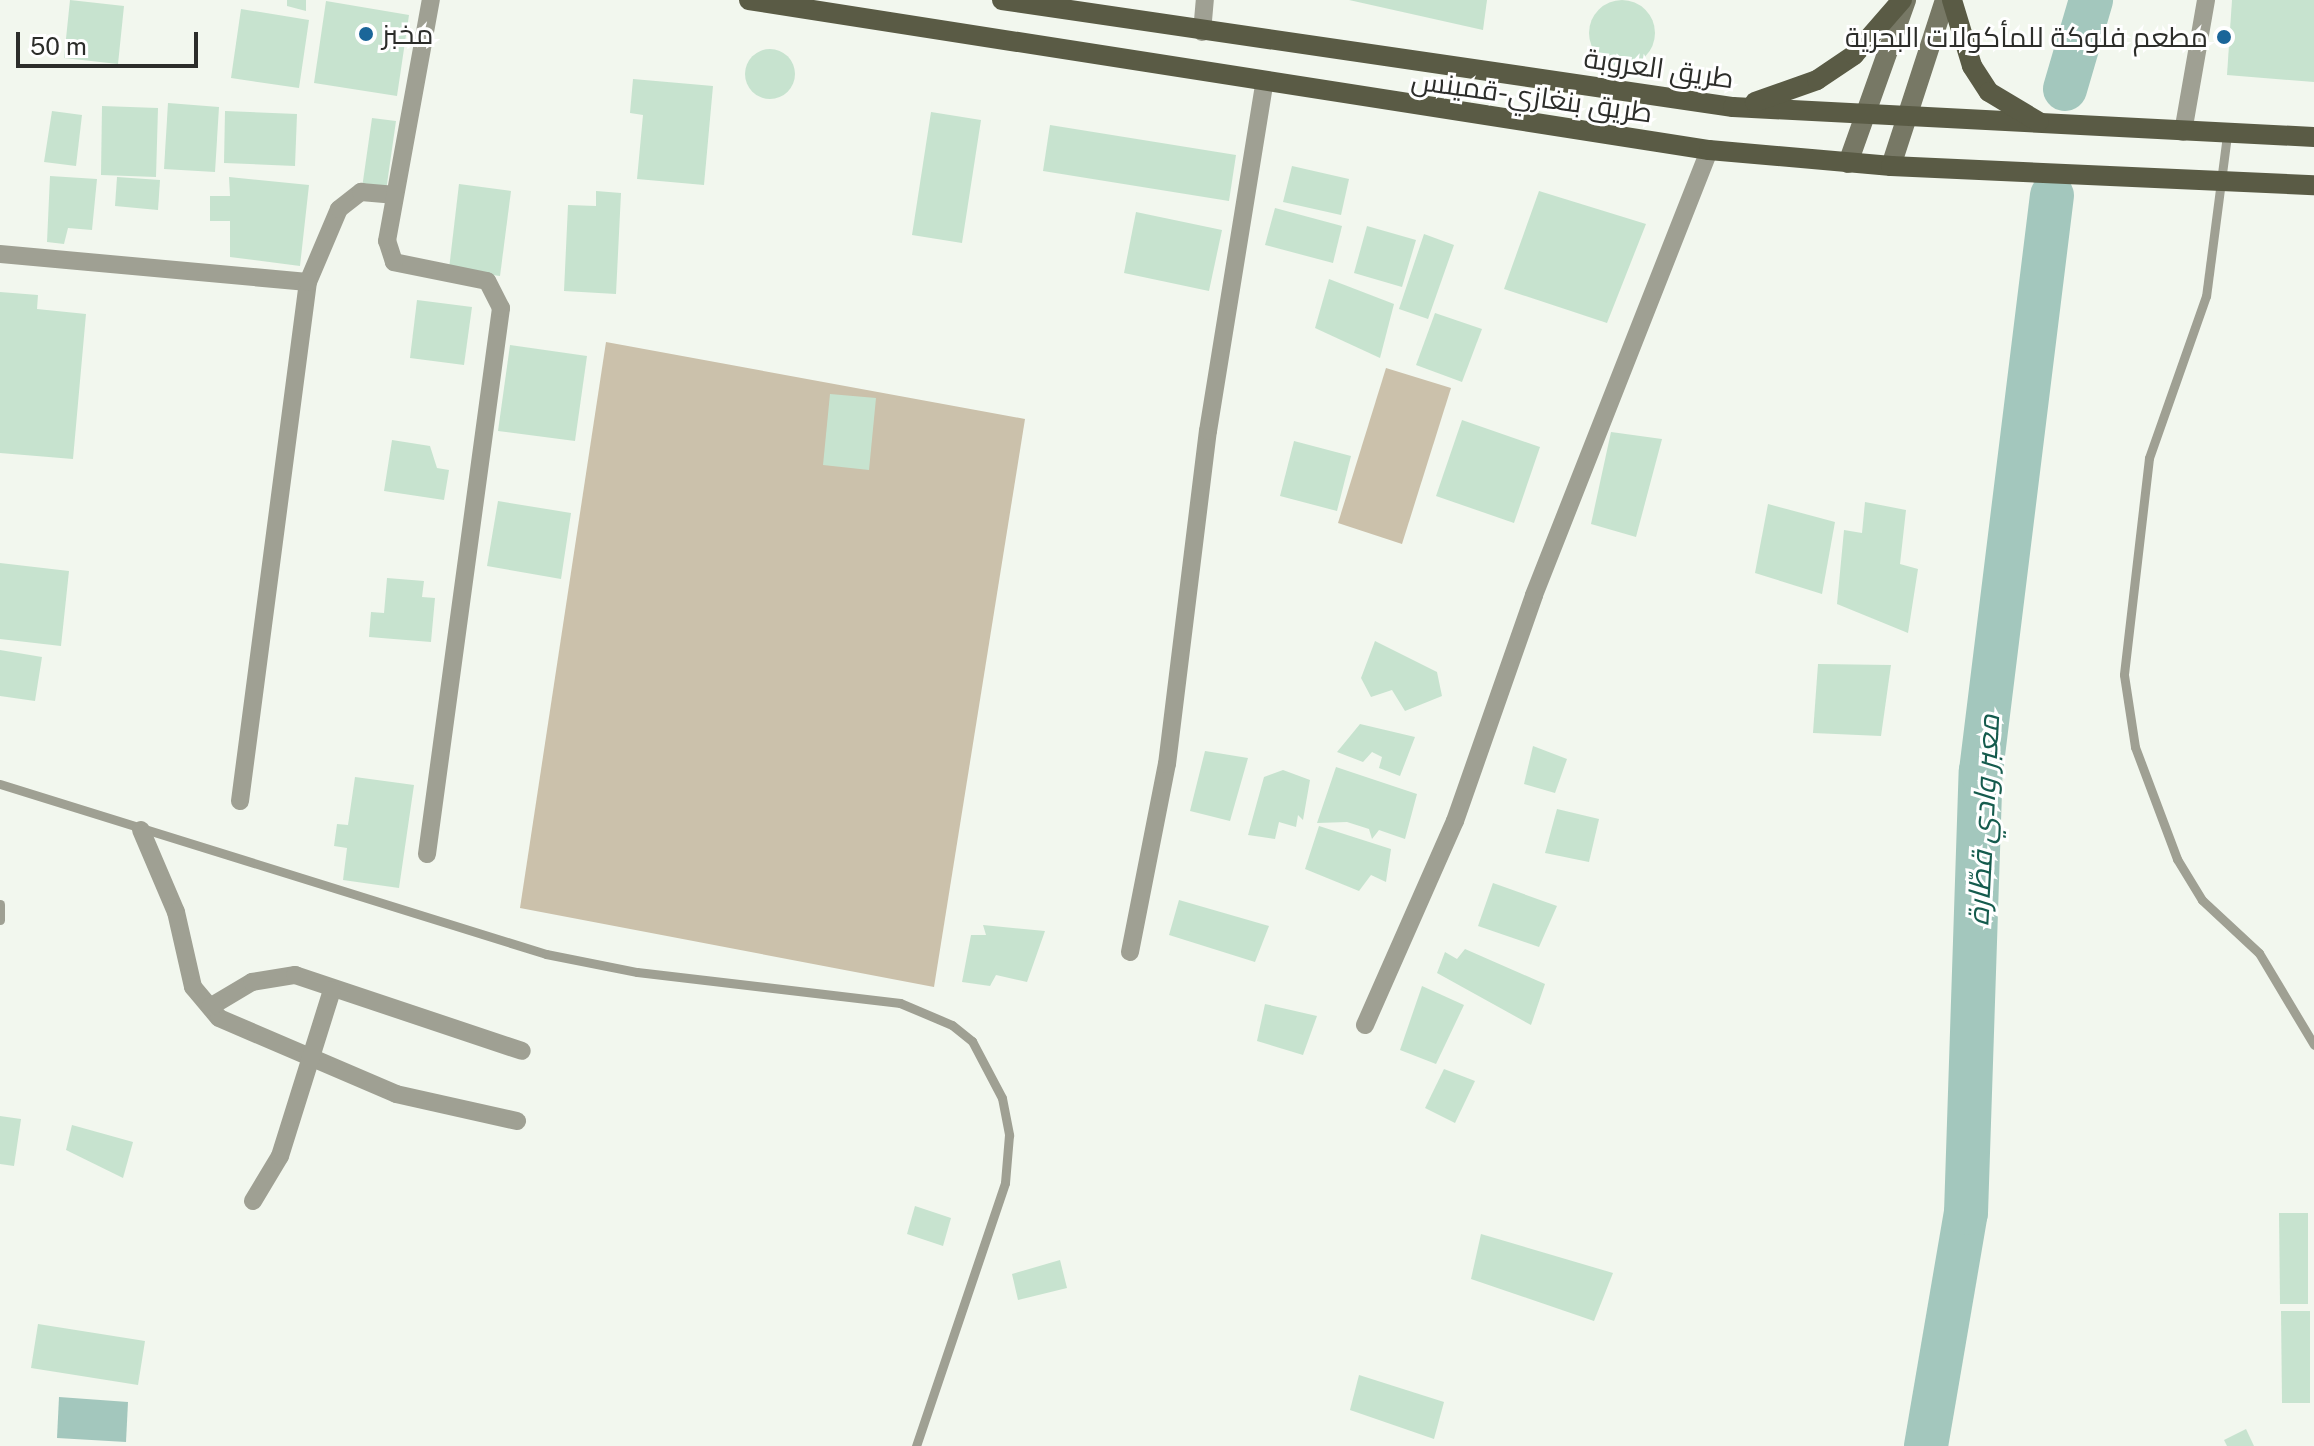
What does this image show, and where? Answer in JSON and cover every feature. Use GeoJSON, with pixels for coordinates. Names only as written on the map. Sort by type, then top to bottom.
{"type":"FeatureCollection","features":[{"type":"Feature","properties":{"kind":"main road","name":"طريق بنغازي-قمينس"},"geometry":{"type":"LineString","coordinates":[[749,0],[1264,84],[1709,150],[1891,166],[2314,185]]}},
{"type":"Feature","properties":{"kind":"main road","name":"طريق العروبة"},"geometry":{"type":"LineString","coordinates":[[1002,0],[1202,32],[1733,107],[2227,135],[2314,137]]}},
{"type":"Feature","properties":{"kind":"main road"},"geometry":{"type":"LineString","coordinates":[[1733,107],[1817,80],[1854,55],[1904,0]]}},
{"type":"Feature","properties":{"kind":"main road"},"geometry":{"type":"LineString","coordinates":[[1848,163],[1904,0]]}},
{"type":"Feature","properties":{"kind":"main road"},"geometry":{"type":"LineString","coordinates":[[1891,166],[1945,0]]}},
{"type":"Feature","properties":{"kind":"main road"},"geometry":{"type":"LineString","coordinates":[[1952,0],[1967,55],[1989,92],[2046,125]]}},
{"type":"Feature","properties":{"kind":"street"},"geometry":{"type":"LineString","coordinates":[[427,854],[501,308],[487,281],[394,262],[387,228],[431,0]]}},
{"type":"Feature","properties":{"kind":"street"},"geometry":{"type":"LineString","coordinates":[[1202,32],[1205,0]]}},
{"type":"Feature","properties":{"kind":"street"},"geometry":{"type":"LineString","coordinates":[[2183,132],[2206,0]]}},
{"type":"Feature","properties":{"kind":"street"},"geometry":{"type":"LineString","coordinates":[[1130,952],[1167,764],[1208,431],[1264,84]]}},
{"type":"Feature","properties":{"kind":"street"},"geometry":{"type":"LineString","coordinates":[[1365,1025],[1455,821],[1534,595],[1709,150]]}},
{"type":"Feature","properties":{"kind":"street"},"geometry":{"type":"LineString","coordinates":[[240,801],[308,282],[339,209],[361,192],[393,195]]}},
{"type":"Feature","properties":{"kind":"street"},"geometry":{"type":"LineString","coordinates":[[0,254],[308,282]]}},
{"type":"Feature","properties":{"kind":"street"},"geometry":{"type":"LineString","coordinates":[[141,830],[176,912],[182,962],[210,1007],[312,1062],[396,1094],[517,1121]]}},
{"type":"Feature","properties":{"kind":"street"},"geometry":{"type":"LineString","coordinates":[[210,1007],[252,982],[295,975],[332,990],[522,1051]]}},
{"type":"Feature","properties":{"kind":"street"},"geometry":{"type":"LineString","coordinates":[[253,1201],[280,1156],[312,1062],[332,990]]}},
{"type":"Feature","properties":{"kind":"lane"},"geometry":{"type":"LineString","coordinates":[[2227,135],[2206,296],[2149,458],[2124,675],[2135,747],[2177,859],[2202,900],[2259,953],[2314,1045]]}},
{"type":"Feature","properties":{"kind":"lane"},"geometry":{"type":"LineString","coordinates":[[0,784],[546,954],[637,972],[900,1003],[952,1025],[972,1041],[1002,1098],[1007,1167],[916,1446]]}},
{"type":"Feature","properties":{"kind":"lane"},"geometry":{"type":"LineString","coordinates":[[0,904],[0,920]]}},
{"type":"Feature","properties":{"kind":"shaded area"},"geometry":{"type":"Polygon","coordinates":[[[606,342],[1025,419],[934,987],[520,908],[606,342]]]}},
{"type":"Feature","properties":{"kind":"shaded area"},"geometry":{"type":"Polygon","coordinates":[[[1386,368],[1451,388],[1402,544],[1338,523],[1386,368]]]}},
{"type":"Feature","properties":{"kind":"water"},"geometry":{"type":"Polygon","coordinates":[[[59,1397],[128,1402],[126,1442],[57,1438],[59,1397]]]}},
{"type":"Feature","properties":{"kind":"building"},"geometry":{"type":"Polygon","coordinates":[[[70,0],[124,6],[118,64],[64,58],[70,0]]]}},
{"type":"Feature","properties":{"kind":"building"},"geometry":{"type":"Polygon","coordinates":[[[287,0],[306,0],[306,11],[287,6],[287,0]]]}},
{"type":"Feature","properties":{"kind":"building"},"geometry":{"type":"Polygon","coordinates":[[[1349,0],[1487,0],[1483,30],[1349,0]]]}},
{"type":"Feature","properties":{"kind":"building"},"geometry":{"type":"Polygon","coordinates":[[[1622,0],[1635,2],[1645,10],[1653,20],[1653,46],[1645,56],[1635,64],[1622,66],[1609,64],[1599,56],[1591,46],[1589,33],[1591,20],[1599,10],[1609,2],[1622,0]]]}},
{"type":"Feature","properties":{"kind":"building"},"geometry":{"type":"Polygon","coordinates":[[[2232,0],[2314,0],[2314,82],[2227,75],[2232,0]]]}},
{"type":"Feature","properties":{"kind":"building"},"geometry":{"type":"Polygon","coordinates":[[[326,1],[409,15],[397,96],[314,83],[326,1]]]}},
{"type":"Feature","properties":{"kind":"building"},"geometry":{"type":"Polygon","coordinates":[[[241,9],[309,20],[299,88],[231,78],[241,9]]]}},
{"type":"Feature","properties":{"kind":"building"},"geometry":{"type":"Polygon","coordinates":[[[770,49],[788,56],[795,74],[788,92],[770,99],[752,92],[745,74],[752,56],[770,49]]]}},
{"type":"Feature","properties":{"kind":"building"},"geometry":{"type":"Polygon","coordinates":[[[633,79],[713,86],[704,185],[637,179],[643,115],[630,113],[633,79]]]}},
{"type":"Feature","properties":{"kind":"building"},"geometry":{"type":"Polygon","coordinates":[[[168,103],[219,107],[215,172],[164,169],[168,103]]]}},
{"type":"Feature","properties":{"kind":"building"},"geometry":{"type":"Polygon","coordinates":[[[102,106],[158,108],[156,177],[101,175],[102,106]]]}},
{"type":"Feature","properties":{"kind":"building"},"geometry":{"type":"Polygon","coordinates":[[[52,111],[82,115],[76,166],[44,162],[52,111]]]}},
{"type":"Feature","properties":{"kind":"building"},"geometry":{"type":"Polygon","coordinates":[[[225,111],[297,114],[295,166],[224,163],[225,111]]]}},
{"type":"Feature","properties":{"kind":"building"},"geometry":{"type":"Polygon","coordinates":[[[931,112],[981,120],[962,243],[912,235],[931,112]]]}},
{"type":"Feature","properties":{"kind":"building"},"geometry":{"type":"Polygon","coordinates":[[[372,118],[396,121],[386,191],[362,188],[372,118]]]}},
{"type":"Feature","properties":{"kind":"building"},"geometry":{"type":"Polygon","coordinates":[[[1050,125],[1236,155],[1229,201],[1043,171],[1050,125]]]}},
{"type":"Feature","properties":{"kind":"building"},"geometry":{"type":"Polygon","coordinates":[[[1292,166],[1349,179],[1341,215],[1283,202],[1292,166]]]}},
{"type":"Feature","properties":{"kind":"building"},"geometry":{"type":"Polygon","coordinates":[[[50,176],[97,179],[92,230],[68,228],[64,244],[47,242],[50,176]]]}},
{"type":"Feature","properties":{"kind":"building"},"geometry":{"type":"Polygon","coordinates":[[[117,177],[160,180],[158,210],[115,206],[117,177]]]}},
{"type":"Feature","properties":{"kind":"building"},"geometry":{"type":"Polygon","coordinates":[[[229,177],[309,185],[300,266],[230,257],[230,221],[210,221],[210,196],[230,196],[229,177]]]}},
{"type":"Feature","properties":{"kind":"building"},"geometry":{"type":"Polygon","coordinates":[[[459,184],[511,191],[500,276],[449,269],[459,184]]]}},
{"type":"Feature","properties":{"kind":"building"},"geometry":{"type":"Polygon","coordinates":[[[596,191],[621,193],[616,294],[564,291],[568,205],[596,206],[596,191]]]}},
{"type":"Feature","properties":{"kind":"building"},"geometry":{"type":"Polygon","coordinates":[[[1539,191],[1646,224],[1607,323],[1504,289],[1539,191]]]}},
{"type":"Feature","properties":{"kind":"building"},"geometry":{"type":"Polygon","coordinates":[[[1275,208],[1342,226],[1333,263],[1265,245],[1275,208]]]}},
{"type":"Feature","properties":{"kind":"building"},"geometry":{"type":"Polygon","coordinates":[[[1136,212],[1222,230],[1209,291],[1124,273],[1136,212]]]}},
{"type":"Feature","properties":{"kind":"building"},"geometry":{"type":"Polygon","coordinates":[[[1367,226],[1416,240],[1402,287],[1354,273],[1367,226]]]}},
{"type":"Feature","properties":{"kind":"building"},"geometry":{"type":"Polygon","coordinates":[[[1424,234],[1454,245],[1428,319],[1399,309],[1424,234]]]}},
{"type":"Feature","properties":{"kind":"building"},"geometry":{"type":"Polygon","coordinates":[[[1329,279],[1394,304],[1380,358],[1315,328],[1329,279]]]}},
{"type":"Feature","properties":{"kind":"building"},"geometry":{"type":"Polygon","coordinates":[[[0,292],[38,295],[37,309],[86,314],[73,459],[0,453],[0,292]]]}},
{"type":"Feature","properties":{"kind":"building"},"geometry":{"type":"Polygon","coordinates":[[[417,300],[472,307],[464,365],[410,358],[417,300]]]}},
{"type":"Feature","properties":{"kind":"building"},"geometry":{"type":"Polygon","coordinates":[[[1435,313],[1482,329],[1462,382],[1416,365],[1435,313]]]}},
{"type":"Feature","properties":{"kind":"building"},"geometry":{"type":"Polygon","coordinates":[[[510,345],[587,356],[575,441],[498,431],[510,345]]]}},
{"type":"Feature","properties":{"kind":"building"},"geometry":{"type":"Polygon","coordinates":[[[830,394],[876,398],[869,470],[823,465],[830,394]]]}},
{"type":"Feature","properties":{"kind":"building"},"geometry":{"type":"Polygon","coordinates":[[[1462,420],[1540,447],[1514,523],[1436,496],[1462,420]]]}},
{"type":"Feature","properties":{"kind":"building"},"geometry":{"type":"Polygon","coordinates":[[[1611,432],[1662,439],[1636,537],[1591,524],[1611,432]]]}},
{"type":"Feature","properties":{"kind":"building"},"geometry":{"type":"Polygon","coordinates":[[[392,440],[430,446],[437,468],[449,470],[444,500],[384,491],[392,440]]]}},
{"type":"Feature","properties":{"kind":"building"},"geometry":{"type":"Polygon","coordinates":[[[1294,441],[1351,456],[1337,511],[1280,496],[1294,441]]]}},
{"type":"Feature","properties":{"kind":"building"},"geometry":{"type":"Polygon","coordinates":[[[498,501],[571,513],[561,579],[487,566],[498,501]]]}},
{"type":"Feature","properties":{"kind":"building"},"geometry":{"type":"Polygon","coordinates":[[[1865,502],[1906,510],[1900,564],[1918,569],[1908,633],[1837,604],[1844,530],[1862,533],[1865,502]]]}},
{"type":"Feature","properties":{"kind":"building"},"geometry":{"type":"Polygon","coordinates":[[[1768,504],[1835,522],[1822,594],[1755,573],[1768,504]]]}},
{"type":"Feature","properties":{"kind":"building"},"geometry":{"type":"Polygon","coordinates":[[[0,563],[69,571],[61,646],[0,639],[0,563]]]}},
{"type":"Feature","properties":{"kind":"building"},"geometry":{"type":"Polygon","coordinates":[[[387,578],[424,581],[422,597],[435,598],[431,642],[369,637],[371,612],[384,613],[387,578]]]}},
{"type":"Feature","properties":{"kind":"building"},"geometry":{"type":"Polygon","coordinates":[[[1375,641],[1437,672],[1442,696],[1405,711],[1392,690],[1371,697],[1361,678],[1375,641]]]}},
{"type":"Feature","properties":{"kind":"building"},"geometry":{"type":"Polygon","coordinates":[[[0,650],[42,657],[35,701],[0,696],[0,650]]]}},
{"type":"Feature","properties":{"kind":"building"},"geometry":{"type":"Polygon","coordinates":[[[1818,664],[1891,665],[1881,736],[1813,733],[1818,664]]]}},
{"type":"Feature","properties":{"kind":"building"},"geometry":{"type":"Polygon","coordinates":[[[1360,724],[1415,737],[1400,776],[1379,768],[1382,757],[1372,752],[1363,762],[1337,752],[1360,724]]]}},
{"type":"Feature","properties":{"kind":"building"},"geometry":{"type":"Polygon","coordinates":[[[1533,746],[1567,759],[1555,793],[1524,784],[1533,746]]]}},
{"type":"Feature","properties":{"kind":"building"},"geometry":{"type":"Polygon","coordinates":[[[1205,751],[1248,758],[1230,821],[1190,811],[1205,751]]]}},
{"type":"Feature","properties":{"kind":"building"},"geometry":{"type":"Polygon","coordinates":[[[1336,767],[1417,794],[1405,839],[1379,830],[1372,839],[1369,829],[1347,822],[1317,823],[1336,767]]]}},
{"type":"Feature","properties":{"kind":"building"},"geometry":{"type":"Polygon","coordinates":[[[1283,770],[1310,780],[1303,820],[1298,815],[1296,827],[1279,822],[1275,839],[1248,835],[1264,777],[1283,770]]]}},
{"type":"Feature","properties":{"kind":"building"},"geometry":{"type":"Polygon","coordinates":[[[355,777],[414,785],[399,888],[343,880],[347,848],[334,846],[337,824],[348,825],[355,777]]]}},
{"type":"Feature","properties":{"kind":"building"},"geometry":{"type":"Polygon","coordinates":[[[1557,809],[1599,819],[1589,862],[1545,853],[1557,809]]]}},
{"type":"Feature","properties":{"kind":"building"},"geometry":{"type":"Polygon","coordinates":[[[1319,826],[1391,849],[1386,882],[1371,875],[1359,891],[1305,869],[1319,826]]]}},
{"type":"Feature","properties":{"kind":"building"},"geometry":{"type":"Polygon","coordinates":[[[1493,883],[1557,906],[1539,947],[1478,926],[1493,883]]]}},
{"type":"Feature","properties":{"kind":"building"},"geometry":{"type":"Polygon","coordinates":[[[1179,900],[1269,926],[1255,962],[1169,935],[1179,900]]]}},
{"type":"Feature","properties":{"kind":"building"},"geometry":{"type":"Polygon","coordinates":[[[983,925],[1045,931],[1027,982],[996,975],[990,986],[962,982],[971,935],[986,935],[983,925]]]}},
{"type":"Feature","properties":{"kind":"building"},"geometry":{"type":"Polygon","coordinates":[[[1465,949],[1545,984],[1531,1025],[1437,973],[1445,952],[1457,959],[1465,949]]]}},
{"type":"Feature","properties":{"kind":"building"},"geometry":{"type":"Polygon","coordinates":[[[1422,986],[1464,1005],[1436,1064],[1400,1050],[1422,986]]]}},
{"type":"Feature","properties":{"kind":"building"},"geometry":{"type":"Polygon","coordinates":[[[1265,1004],[1317,1016],[1303,1055],[1257,1041],[1265,1004]]]}},
{"type":"Feature","properties":{"kind":"building"},"geometry":{"type":"Polygon","coordinates":[[[1444,1069],[1475,1081],[1455,1123],[1425,1108],[1444,1069]]]}},
{"type":"Feature","properties":{"kind":"building"},"geometry":{"type":"Polygon","coordinates":[[[0,1116],[21,1119],[14,1166],[0,1164],[0,1116]]]}},
{"type":"Feature","properties":{"kind":"building"},"geometry":{"type":"Polygon","coordinates":[[[72,1125],[133,1142],[123,1178],[66,1150],[72,1125]]]}},
{"type":"Feature","properties":{"kind":"building"},"geometry":{"type":"Polygon","coordinates":[[[915,1206],[951,1218],[943,1246],[907,1234],[915,1206]]]}},
{"type":"Feature","properties":{"kind":"building"},"geometry":{"type":"Polygon","coordinates":[[[2279,1213],[2308,1213],[2308,1304],[2280,1304],[2279,1213]]]}},
{"type":"Feature","properties":{"kind":"building"},"geometry":{"type":"Polygon","coordinates":[[[1481,1234],[1613,1273],[1594,1321],[1471,1279],[1481,1234]]]}},
{"type":"Feature","properties":{"kind":"building"},"geometry":{"type":"Polygon","coordinates":[[[1060,1260],[1067,1288],[1018,1300],[1012,1274],[1060,1260]]]}},
{"type":"Feature","properties":{"kind":"building"},"geometry":{"type":"Polygon","coordinates":[[[2281,1311],[2310,1311],[2310,1403],[2282,1403],[2281,1311]]]}},
{"type":"Feature","properties":{"kind":"building"},"geometry":{"type":"Polygon","coordinates":[[[38,1324],[145,1341],[138,1385],[31,1368],[38,1324]]]}},
{"type":"Feature","properties":{"kind":"building"},"geometry":{"type":"Polygon","coordinates":[[[1359,1375],[1444,1402],[1434,1439],[1350,1410],[1359,1375]]]}},
{"type":"Feature","properties":{"kind":"building"},"geometry":{"type":"Polygon","coordinates":[[[2246,1429],[2254,1446],[2227,1446],[2224,1440],[2246,1429]]]}},
{"type":"Feature","properties":{"kind":"waterway","name":"معبر وادي قطّارة"},"geometry":{"type":"LineString","coordinates":[[2065,89],[2091,0]]}},
{"type":"Feature","properties":{"kind":"waterway","name":"معبر وادي قطّارة"},"geometry":{"type":"LineString","coordinates":[[1926,1446],[1966,1213],[1981,771],[2052,195]]}},
{"type":"Feature","properties":{"kind":"place","name":"مخبز"},"geometry":{"type":"Point","coordinates":[366,34]}},
{"type":"Feature","properties":{"kind":"place","name":"مطعم فلوكة للمأكولات البحرية"},"geometry":{"type":"Point","coordinates":[2224,37]}}]}
